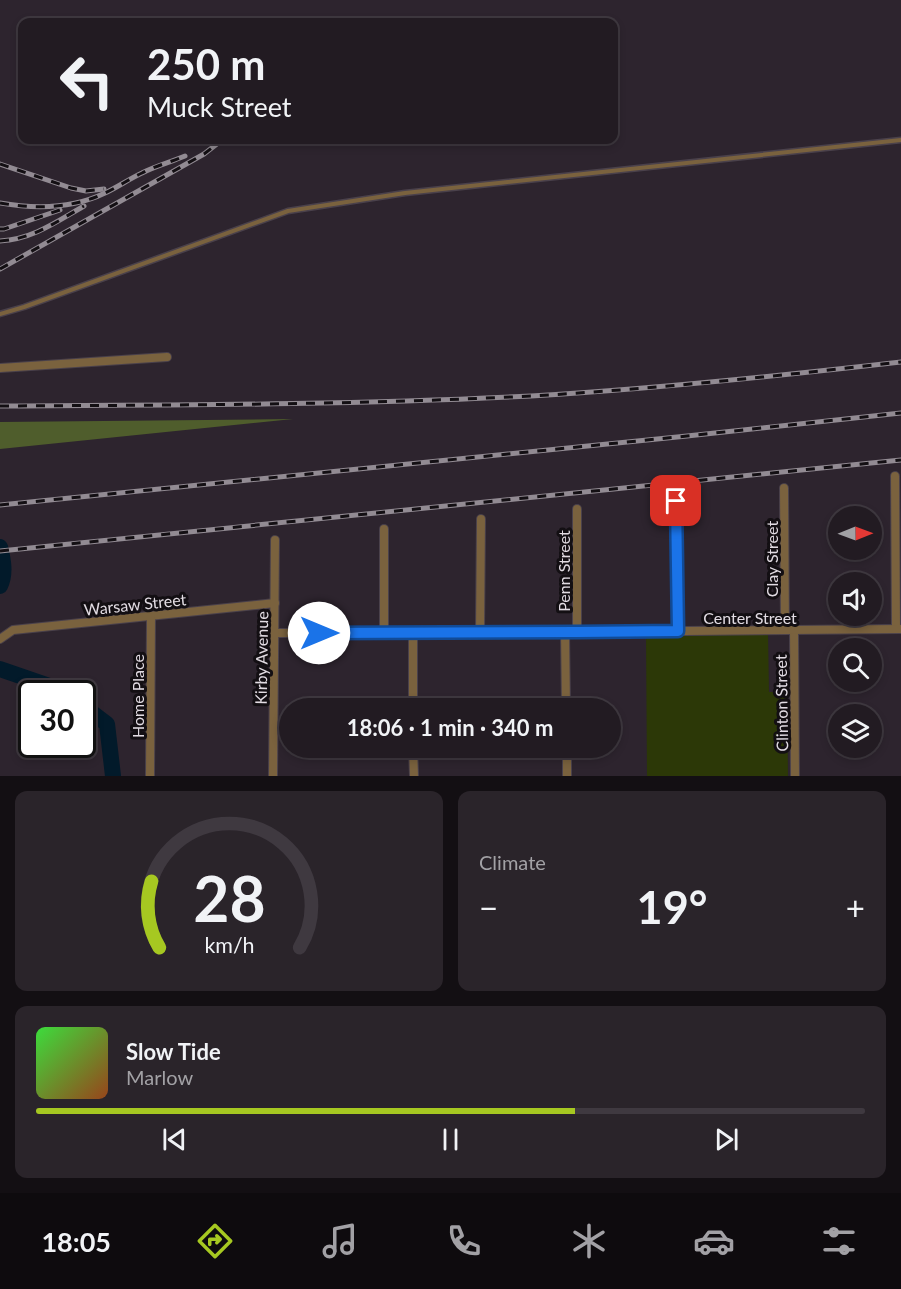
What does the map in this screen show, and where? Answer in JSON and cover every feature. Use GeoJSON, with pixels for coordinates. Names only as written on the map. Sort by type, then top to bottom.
{"type":"FeatureCollection","features":[{"type":"Feature","properties":{"kind":"street"},"geometry":{"type":"LineString","coordinates":[[0,368],[167,357]]}},
{"type":"Feature","properties":{"kind":"street"},"geometry":{"type":"LineString","coordinates":[[895,476],[898,629]]}},
{"type":"Feature","properties":{"kind":"street","name":"Clay Street"},"geometry":{"type":"LineString","coordinates":[[784,488],[789,630]]}},
{"type":"Feature","properties":{"kind":"street"},"geometry":{"type":"LineString","coordinates":[[676,501],[678,631]]}},
{"type":"Feature","properties":{"kind":"street","name":"Penn Street"},"geometry":{"type":"LineString","coordinates":[[576,509],[577,632]]}},
{"type":"Feature","properties":{"kind":"street"},"geometry":{"type":"LineString","coordinates":[[480,633],[481,519]]}},
{"type":"Feature","properties":{"kind":"street"},"geometry":{"type":"LineString","coordinates":[[384,529],[384,633]]}},
{"type":"Feature","properties":{"kind":"street","name":"Kirby Avenue"},"geometry":{"type":"LineString","coordinates":[[273,776],[275,540]]}},
{"type":"Feature","properties":{"kind":"street","name":"Warsaw Street"},"geometry":{"type":"LineString","coordinates":[[0,639],[13,630],[275,603]]}},
{"type":"Feature","properties":{"kind":"street","name":"Home Place"},"geometry":{"type":"LineString","coordinates":[[150,776],[151,616]]}},
{"type":"Feature","properties":{"kind":"street","name":"Center Street"},"geometry":{"type":"LineString","coordinates":[[275,633],[898,629]]}},
{"type":"Feature","properties":{"kind":"street","name":"Clinton Street"},"geometry":{"type":"LineString","coordinates":[[789,630],[795,776]]}},
{"type":"Feature","properties":{"kind":"street"},"geometry":{"type":"LineString","coordinates":[[565,632],[566,698]]}},
{"type":"Feature","properties":{"kind":"street"},"geometry":{"type":"LineString","coordinates":[[413,633],[413,698]]}},
{"type":"Feature","properties":{"kind":"street"},"geometry":{"type":"LineString","coordinates":[[413,758],[414,776]]}},
{"type":"Feature","properties":{"kind":"street"},"geometry":{"type":"LineString","coordinates":[[567,758],[567,776]]}},
{"type":"Feature","properties":{"kind":"lane"},"geometry":{"type":"LineString","coordinates":[[0,314],[288,211],[405,193],[901,140]]}},
{"type":"Feature","properties":{"kind":"green space"},"geometry":{"type":"Polygon","coordinates":[[[293,419],[0,449],[0,422],[293,419]]]}},
{"type":"Feature","properties":{"kind":"green space"},"geometry":{"type":"Polygon","coordinates":[[[768,633],[769,692],[787,692],[788,776],[647,776],[646,634],[768,633]]]}},
{"type":"Feature","properties":{"kind":"waterway"},"geometry":{"type":"LineString","coordinates":[[0,547],[3,561],[0,586]]}},
{"type":"Feature","properties":{"kind":"waterway"},"geometry":{"type":"LineString","coordinates":[[0,669],[32,680]]}},
{"type":"Feature","properties":{"kind":"waterway"},"geometry":{"type":"LineString","coordinates":[[96,716],[107,724],[113,776]]}},
{"type":"Feature","properties":{"kind":"railway"},"geometry":{"type":"LineString","coordinates":[[0,269],[204,154],[217,144]]}},
{"type":"Feature","properties":{"kind":"railway"},"geometry":{"type":"LineString","coordinates":[[0,203],[40,207],[80,202],[185,156]]}},
{"type":"Feature","properties":{"kind":"railway"},"geometry":{"type":"LineString","coordinates":[[0,164],[71,188],[86,191],[104,189]]}},
{"type":"Feature","properties":{"kind":"railway"},"geometry":{"type":"LineString","coordinates":[[0,241],[34,233],[84,206]]}},
{"type":"Feature","properties":{"kind":"railway"},"geometry":{"type":"LineString","coordinates":[[0,229],[60,210]]}},
{"type":"Feature","properties":{"kind":"railway"},"geometry":{"type":"LineString","coordinates":[[0,406],[332,403],[531,396],[716,382],[901,362]]}},
{"type":"Feature","properties":{"kind":"railway"},"geometry":{"type":"LineString","coordinates":[[0,505],[901,413]]}},
{"type":"Feature","properties":{"kind":"railway"},"geometry":{"type":"LineString","coordinates":[[0,551],[901,460]]}},
{"type":"Feature","properties":{"kind":"route"},"geometry":{"type":"LineString","coordinates":[[319,633],[678,631],[676,501]]}}]}
